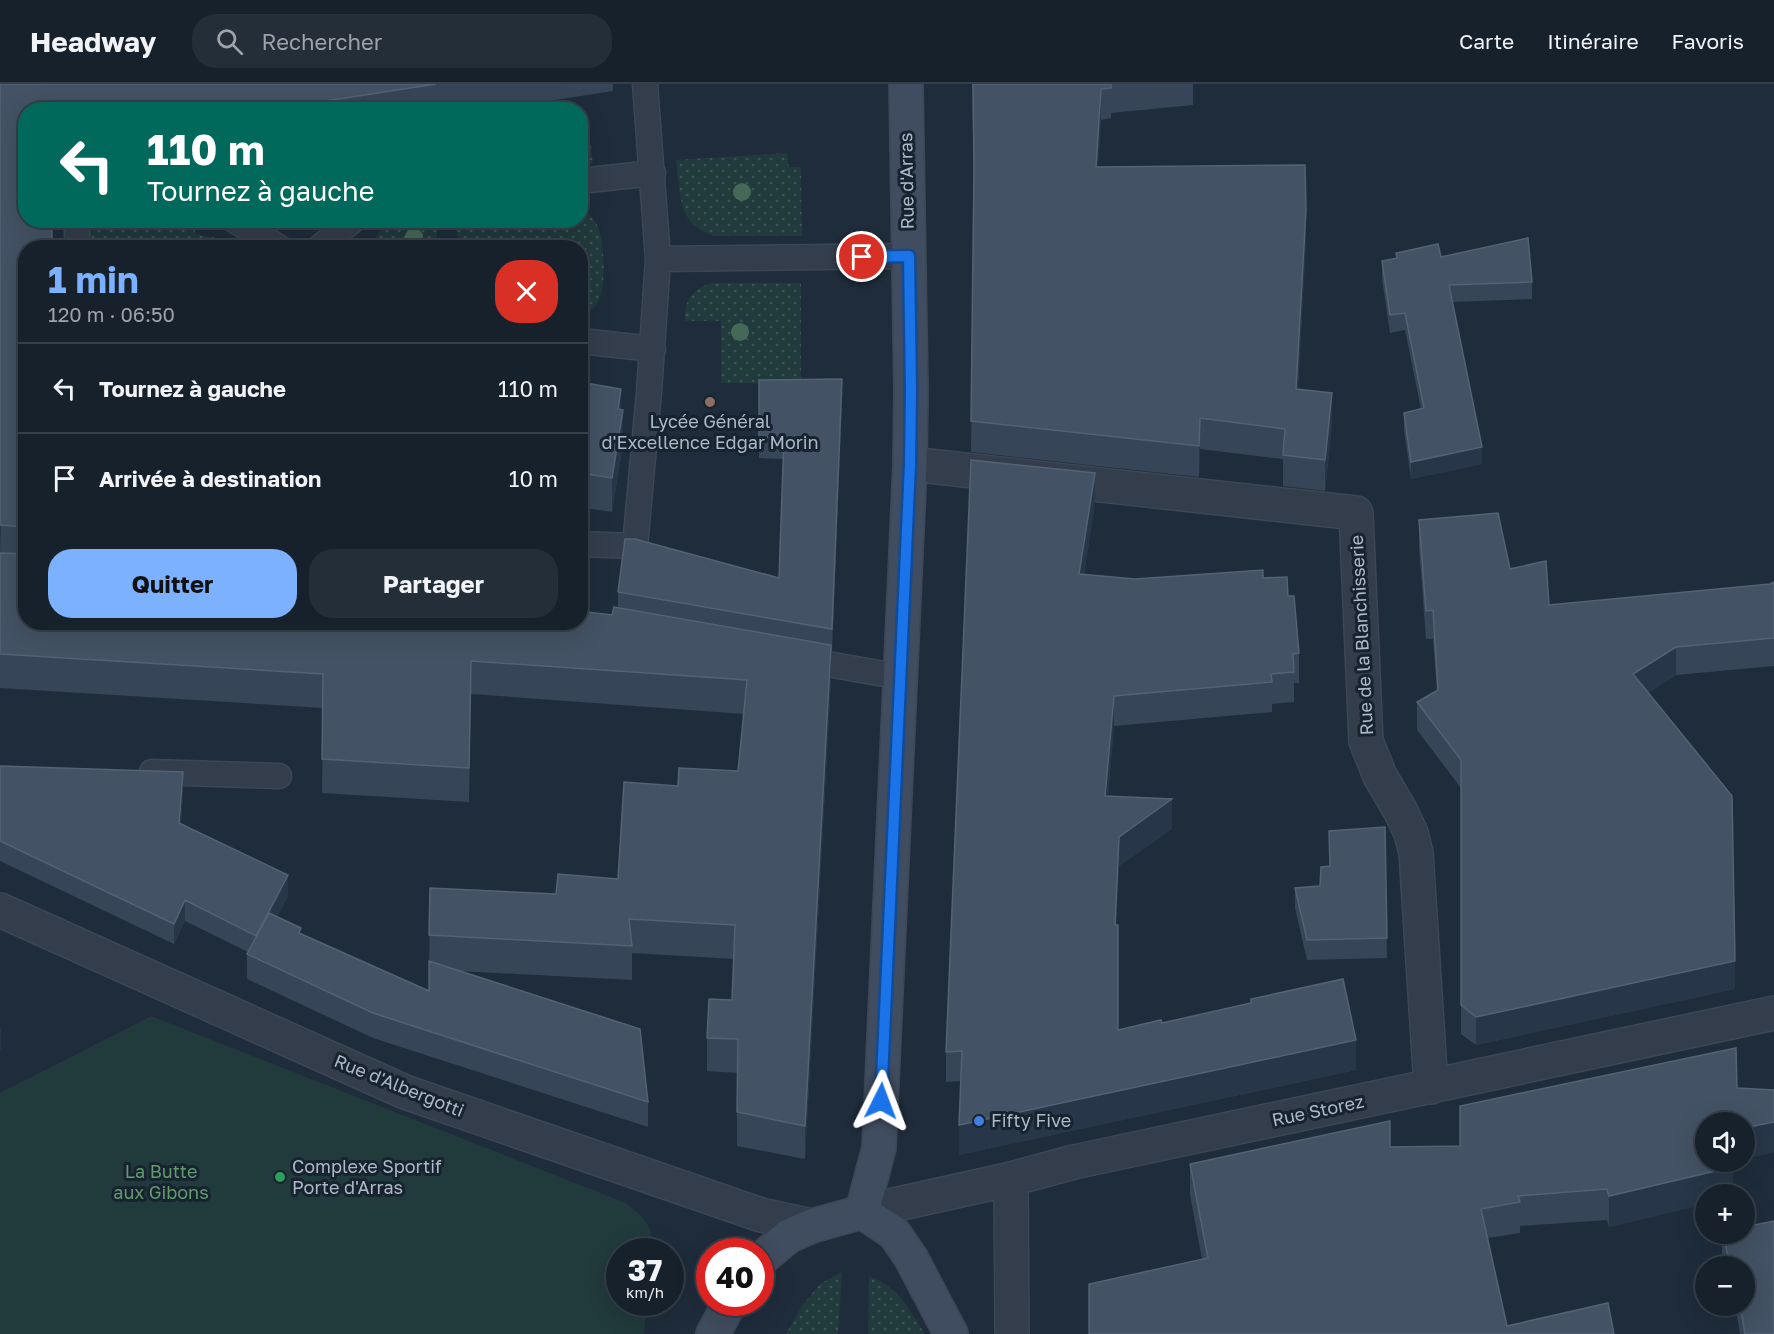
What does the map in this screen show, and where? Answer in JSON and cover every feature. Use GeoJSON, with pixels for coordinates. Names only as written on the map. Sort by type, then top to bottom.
{"type":"FeatureCollection","features":[{"type":"Feature","properties":{"kind":"street","name":"Rue d'Arras"},"geometry":{"type":"LineString","coordinates":[[862,1212],[879,1148],[910,464],[906,84]]}},
{"type":"Feature","properties":{"kind":"street","name":"Rue de la Blanchisserie"},"geometry":{"type":"LineString","coordinates":[[910,464],[1356,513],[1366,741],[1380,776],[1411,833],[1416,853],[1431,1087]]}},
{"type":"Feature","properties":{"kind":"street","name":"Rue d'Albergotti"},"geometry":{"type":"LineString","coordinates":[[0,910],[405,1092],[761,1215],[812,1226]]}},
{"type":"Feature","properties":{"kind":"street","name":"Rue Storez"},"geometry":{"type":"LineString","coordinates":[[862,1212],[1011,1179],[1074,1162],[1774,1013]]}},
{"type":"Feature","properties":{"kind":"street"},"geometry":{"type":"LineString","coordinates":[[1011,1179],[1012,1334]]}},
{"type":"Feature","properties":{"kind":"street"},"geometry":{"type":"LineString","coordinates":[[774,1248],[789,1236],[812,1226],[862,1212],[894,1233],[911,1258],[951,1334]]}},
{"type":"Feature","properties":{"kind":"street"},"geometry":{"type":"LineString","coordinates":[[713,1334],[723,1316]]}},
{"type":"Feature","properties":{"kind":"lane"},"geometry":{"type":"LineString","coordinates":[[588,544],[635,546],[653,349],[658,259],[645,84]]}},
{"type":"Feature","properties":{"kind":"lane"},"geometry":{"type":"LineString","coordinates":[[588,181],[653,173]]}},
{"type":"Feature","properties":{"kind":"lane"},"geometry":{"type":"LineString","coordinates":[[247,228],[267,240]]}},
{"type":"Feature","properties":{"kind":"lane"},"geometry":{"type":"LineString","coordinates":[[329,240],[343,228]]}},
{"type":"Feature","properties":{"kind":"lane"},"geometry":{"type":"LineString","coordinates":[[658,259],[909,256]]}},
{"type":"Feature","properties":{"kind":"lane"},"geometry":{"type":"LineString","coordinates":[[588,342],[653,349]]}},
{"type":"Feature","properties":{"kind":"lane"},"geometry":{"type":"LineString","coordinates":[[774,654],[901,677]]}},
{"type":"Feature","properties":{"kind":"lane"},"geometry":{"type":"LineString","coordinates":[[128,771],[279,776]]}},
{"type":"Feature","properties":{"kind":"green space"},"geometry":{"type":"Polygon","coordinates":[[[588,132],[593,163],[588,164],[588,132]]]}},
{"type":"Feature","properties":{"kind":"green space"},"geometry":{"type":"Polygon","coordinates":[[[787,153],[789,167],[801,167],[802,236],[714,236],[702,231],[687,216],[680,196],[676,160],[787,153]]]}},
{"type":"Feature","properties":{"kind":"green space"},"geometry":{"type":"Polygon","coordinates":[[[588,214],[597,225],[602,241],[603,284],[599,300],[588,312],[588,240],[458,240],[456,228],[588,228],[588,214]]]}},
{"type":"Feature","properties":{"kind":"green space"},"geometry":{"type":"Polygon","coordinates":[[[195,228],[195,234],[217,238],[217,240],[89,240],[89,230],[195,228]]]}},
{"type":"Feature","properties":{"kind":"green space"},"geometry":{"type":"Polygon","coordinates":[[[384,228],[437,228],[437,240],[374,240],[384,228]]]}},
{"type":"Feature","properties":{"kind":"green space"},"geometry":{"type":"Polygon","coordinates":[[[711,283],[801,283],[801,384],[721,383],[721,321],[685,321],[686,307],[690,297],[698,289],[711,283]]]}},
{"type":"Feature","properties":{"kind":"green space","name":"Complexe Sportif Porte d'Arras"},"geometry":{"type":"Polygon","coordinates":[[[151,1016],[626,1203],[647,1223],[651,1238],[606,1238],[606,1316],[646,1316],[644,1334],[0,1334],[0,1093],[151,1016]]]}},
{"type":"Feature","properties":{"kind":"green space"},"geometry":{"type":"Polygon","coordinates":[[[842,1272],[838,1334],[786,1334],[802,1306],[820,1284],[842,1272]]]}},
{"type":"Feature","properties":{"kind":"green space"},"geometry":{"type":"Polygon","coordinates":[[[869,1276],[896,1293],[925,1334],[868,1334],[869,1276]]]}},
{"type":"Feature","properties":{"kind":"building"},"geometry":{"type":"Polygon","coordinates":[[[0,84],[436,84],[319,102],[18,102],[18,228],[52,228],[52,240],[18,240],[18,526],[0,525],[0,84]]]}},
{"type":"Feature","properties":{"kind":"building"},"geometry":{"type":"Polygon","coordinates":[[[973,84],[1111,84],[1111,88],[1101,89],[1096,167],[1305,165],[1306,210],[1296,389],[1332,393],[1325,460],[1283,455],[1285,429],[1200,418],[1199,446],[971,421],[973,84]]]}},
{"type":"Feature","properties":{"kind":"building"},"geometry":{"type":"Polygon","coordinates":[[[1528,238],[1532,282],[1449,285],[1482,447],[1411,462],[1404,413],[1424,408],[1405,313],[1390,315],[1382,261],[1397,258],[1396,253],[1438,244],[1441,257],[1528,238]]]}},
{"type":"Feature","properties":{"kind":"building"},"geometry":{"type":"Polygon","coordinates":[[[842,379],[832,629],[618,592],[625,539],[635,539],[779,578],[784,438],[759,437],[759,380],[842,379]]]}},
{"type":"Feature","properties":{"kind":"building"},"geometry":{"type":"Polygon","coordinates":[[[588,383],[621,389],[618,409],[623,410],[612,478],[588,474],[588,383]]]}},
{"type":"Feature","properties":{"kind":"building"},"geometry":{"type":"Polygon","coordinates":[[[971,460],[1095,473],[1079,574],[1135,579],[1263,570],[1263,578],[1287,577],[1288,596],[1294,596],[1299,653],[1293,654],[1294,672],[1271,674],[1272,682],[1114,696],[1105,796],[1172,799],[1119,837],[1115,925],[1118,925],[1118,1030],[1161,1020],[1162,1023],[1251,1003],[1251,999],[1343,979],[1356,1040],[959,1125],[962,1051],[946,1052],[971,460]]]}},
{"type":"Feature","properties":{"kind":"building"},"geometry":{"type":"Polygon","coordinates":[[[1498,513],[1510,569],[1546,561],[1549,605],[1774,582],[1774,638],[1676,647],[1633,674],[1732,796],[1735,961],[1476,1017],[1461,1005],[1461,760],[1417,702],[1438,690],[1433,610],[1426,611],[1419,520],[1498,513]]]}},
{"type":"Feature","properties":{"kind":"building"},"geometry":{"type":"Polygon","coordinates":[[[0,553],[18,554],[18,630],[588,630],[588,612],[612,615],[614,607],[831,645],[805,1126],[737,1112],[738,1039],[707,1038],[709,999],[732,1000],[735,925],[629,919],[632,946],[429,935],[430,888],[556,894],[558,874],[618,879],[624,782],[678,786],[679,768],[738,771],[747,680],[471,661],[469,768],[322,759],[323,674],[0,654],[0,553]]]}},
{"type":"Feature","properties":{"kind":"building"},"geometry":{"type":"Polygon","coordinates":[[[0,766],[183,772],[179,823],[288,875],[256,936],[185,900],[174,924],[0,841],[0,766]]]}},
{"type":"Feature","properties":{"kind":"building"},"geometry":{"type":"Polygon","coordinates":[[[1385,827],[1387,938],[1307,940],[1295,888],[1320,886],[1321,867],[1330,866],[1329,831],[1385,827]]]}},
{"type":"Feature","properties":{"kind":"building"},"geometry":{"type":"Polygon","coordinates":[[[269,913],[301,928],[299,933],[429,991],[429,961],[640,1029],[648,1102],[373,1013],[247,954],[269,913]]]}},
{"type":"Feature","properties":{"kind":"building"},"geometry":{"type":"Polygon","coordinates":[[[1736,1048],[1737,1088],[1774,1090],[1774,1122],[1755,1126],[1755,1112],[1695,1112],[1695,1172],[1712,1172],[1609,1196],[1607,1189],[1518,1196],[1520,1202],[1481,1209],[1507,1326],[1608,1303],[1614,1334],[1089,1334],[1089,1284],[1208,1258],[1190,1164],[1390,1121],[1390,1147],[1460,1146],[1460,1106],[1736,1048]]]}},
{"type":"Feature","properties":{"kind":"building"},"geometry":{"type":"Polygon","coordinates":[[[1774,1221],[1774,1334],[1745,1334],[1742,1316],[1755,1316],[1755,1256],[1728,1256],[1725,1244],[1755,1244],[1755,1225],[1774,1221]]]}},
{"type":"Feature","properties":{"kind":"place","name":"Lycée Général d'Excellence Edgar Morin"},"geometry":{"type":"Point","coordinates":[710,402]}},
{"type":"Feature","properties":{"kind":"place","name":"Fifty Five"},"geometry":{"type":"Point","coordinates":[979,1121]}},
{"type":"Feature","properties":{"kind":"place","name":"Complexe Sportif Porte d'Arras"},"geometry":{"type":"Point","coordinates":[280,1177]}},
{"type":"Feature","properties":{"kind":"route"},"geometry":{"type":"LineString","coordinates":[[862,257],[909,256],[910,464],[881,1101]]}},
{"type":"Feature","properties":{"kind":"park label","name":"La Butte aux Gibons"},"geometry":{"type":"Point","coordinates":[161,1182]}}]}
